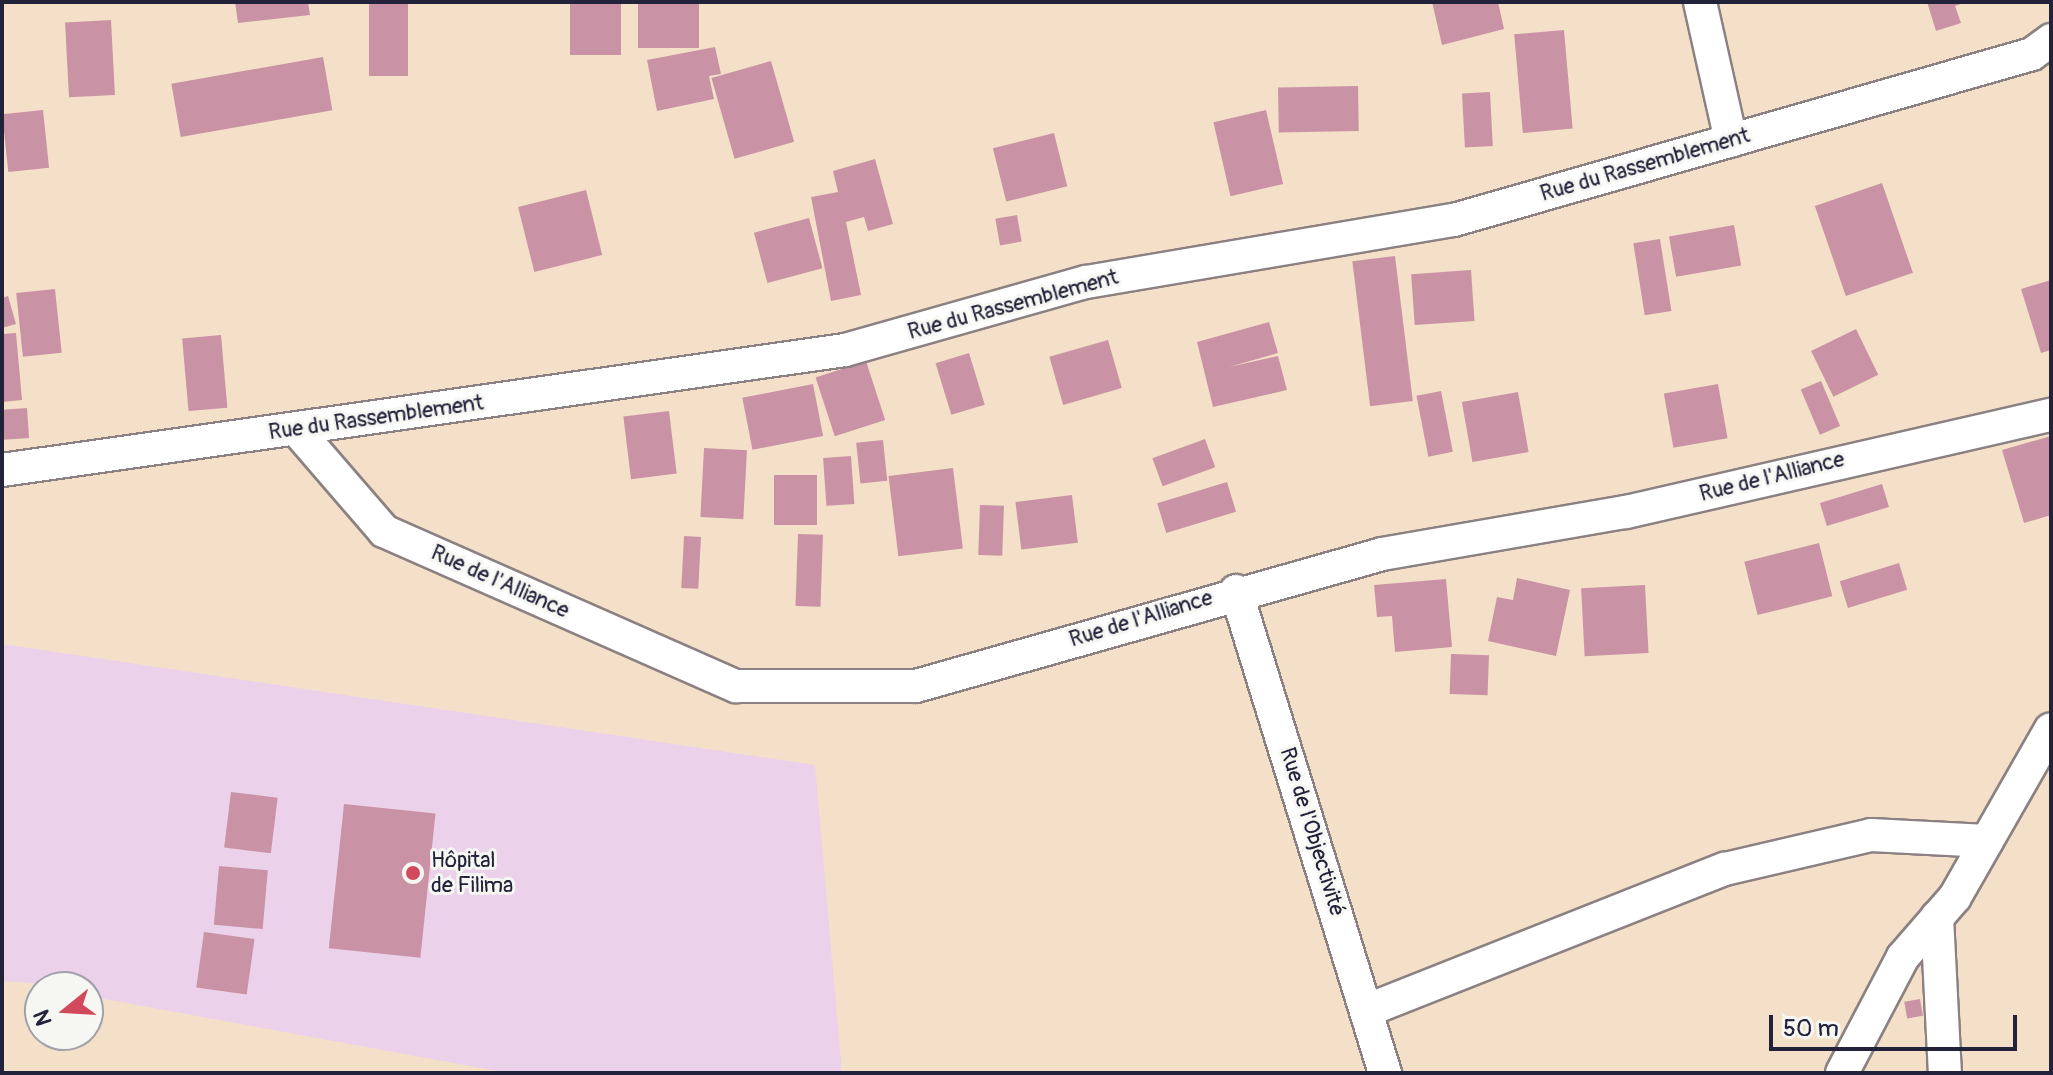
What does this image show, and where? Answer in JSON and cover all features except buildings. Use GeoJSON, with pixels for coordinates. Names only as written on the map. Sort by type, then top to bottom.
{"type":"FeatureCollection","features":[{"type":"Feature","properties":{"kind":"street"},"geometry":{"type":"LineString","coordinates":[[1700,2],[1731,141]]}},
{"type":"Feature","properties":{"kind":"street","name":"Rue du Rassemblement"},"geometry":{"type":"LineString","coordinates":[[2,470],[845,350],[1086,282],[1454,220],[2032,54],[2051,40]]}},
{"type":"Feature","properties":{"kind":"street","name":"Rue de l'Alliance"},"geometry":{"type":"LineString","coordinates":[[296,429],[384,531],[736,686],[916,686],[1236,591],[2051,415]]}},
{"type":"Feature","properties":{"kind":"street","name":"Rue de l'Objectivité"},"geometry":{"type":"LineString","coordinates":[[1236,591],[1385,1073]]}},
{"type":"Feature","properties":{"kind":"street"},"geometry":{"type":"LineString","coordinates":[[1842,1073],[1903,957],[1937,917],[1987,841],[2051,729]]}},
{"type":"Feature","properties":{"kind":"street"},"geometry":{"type":"LineString","coordinates":[[1368,1010],[1725,869],[1871,835],[1987,841]]}},
{"type":"Feature","properties":{"kind":"street"},"geometry":{"type":"LineString","coordinates":[[1937,917],[1945,1073]]}},
{"type":"Feature","properties":{"kind":"shaded area","name":"Hôpital de Filima"},"geometry":{"type":"Polygon","coordinates":[[[2,644],[815,765],[842,1073],[508,1073],[104,999],[104,971],[24,971],[24,983],[2,981],[2,644]]]}},
{"type":"Feature","properties":{"kind":"place","name":"Hôpital de Filima"},"geometry":{"type":"Point","coordinates":[413,873]}}]}
